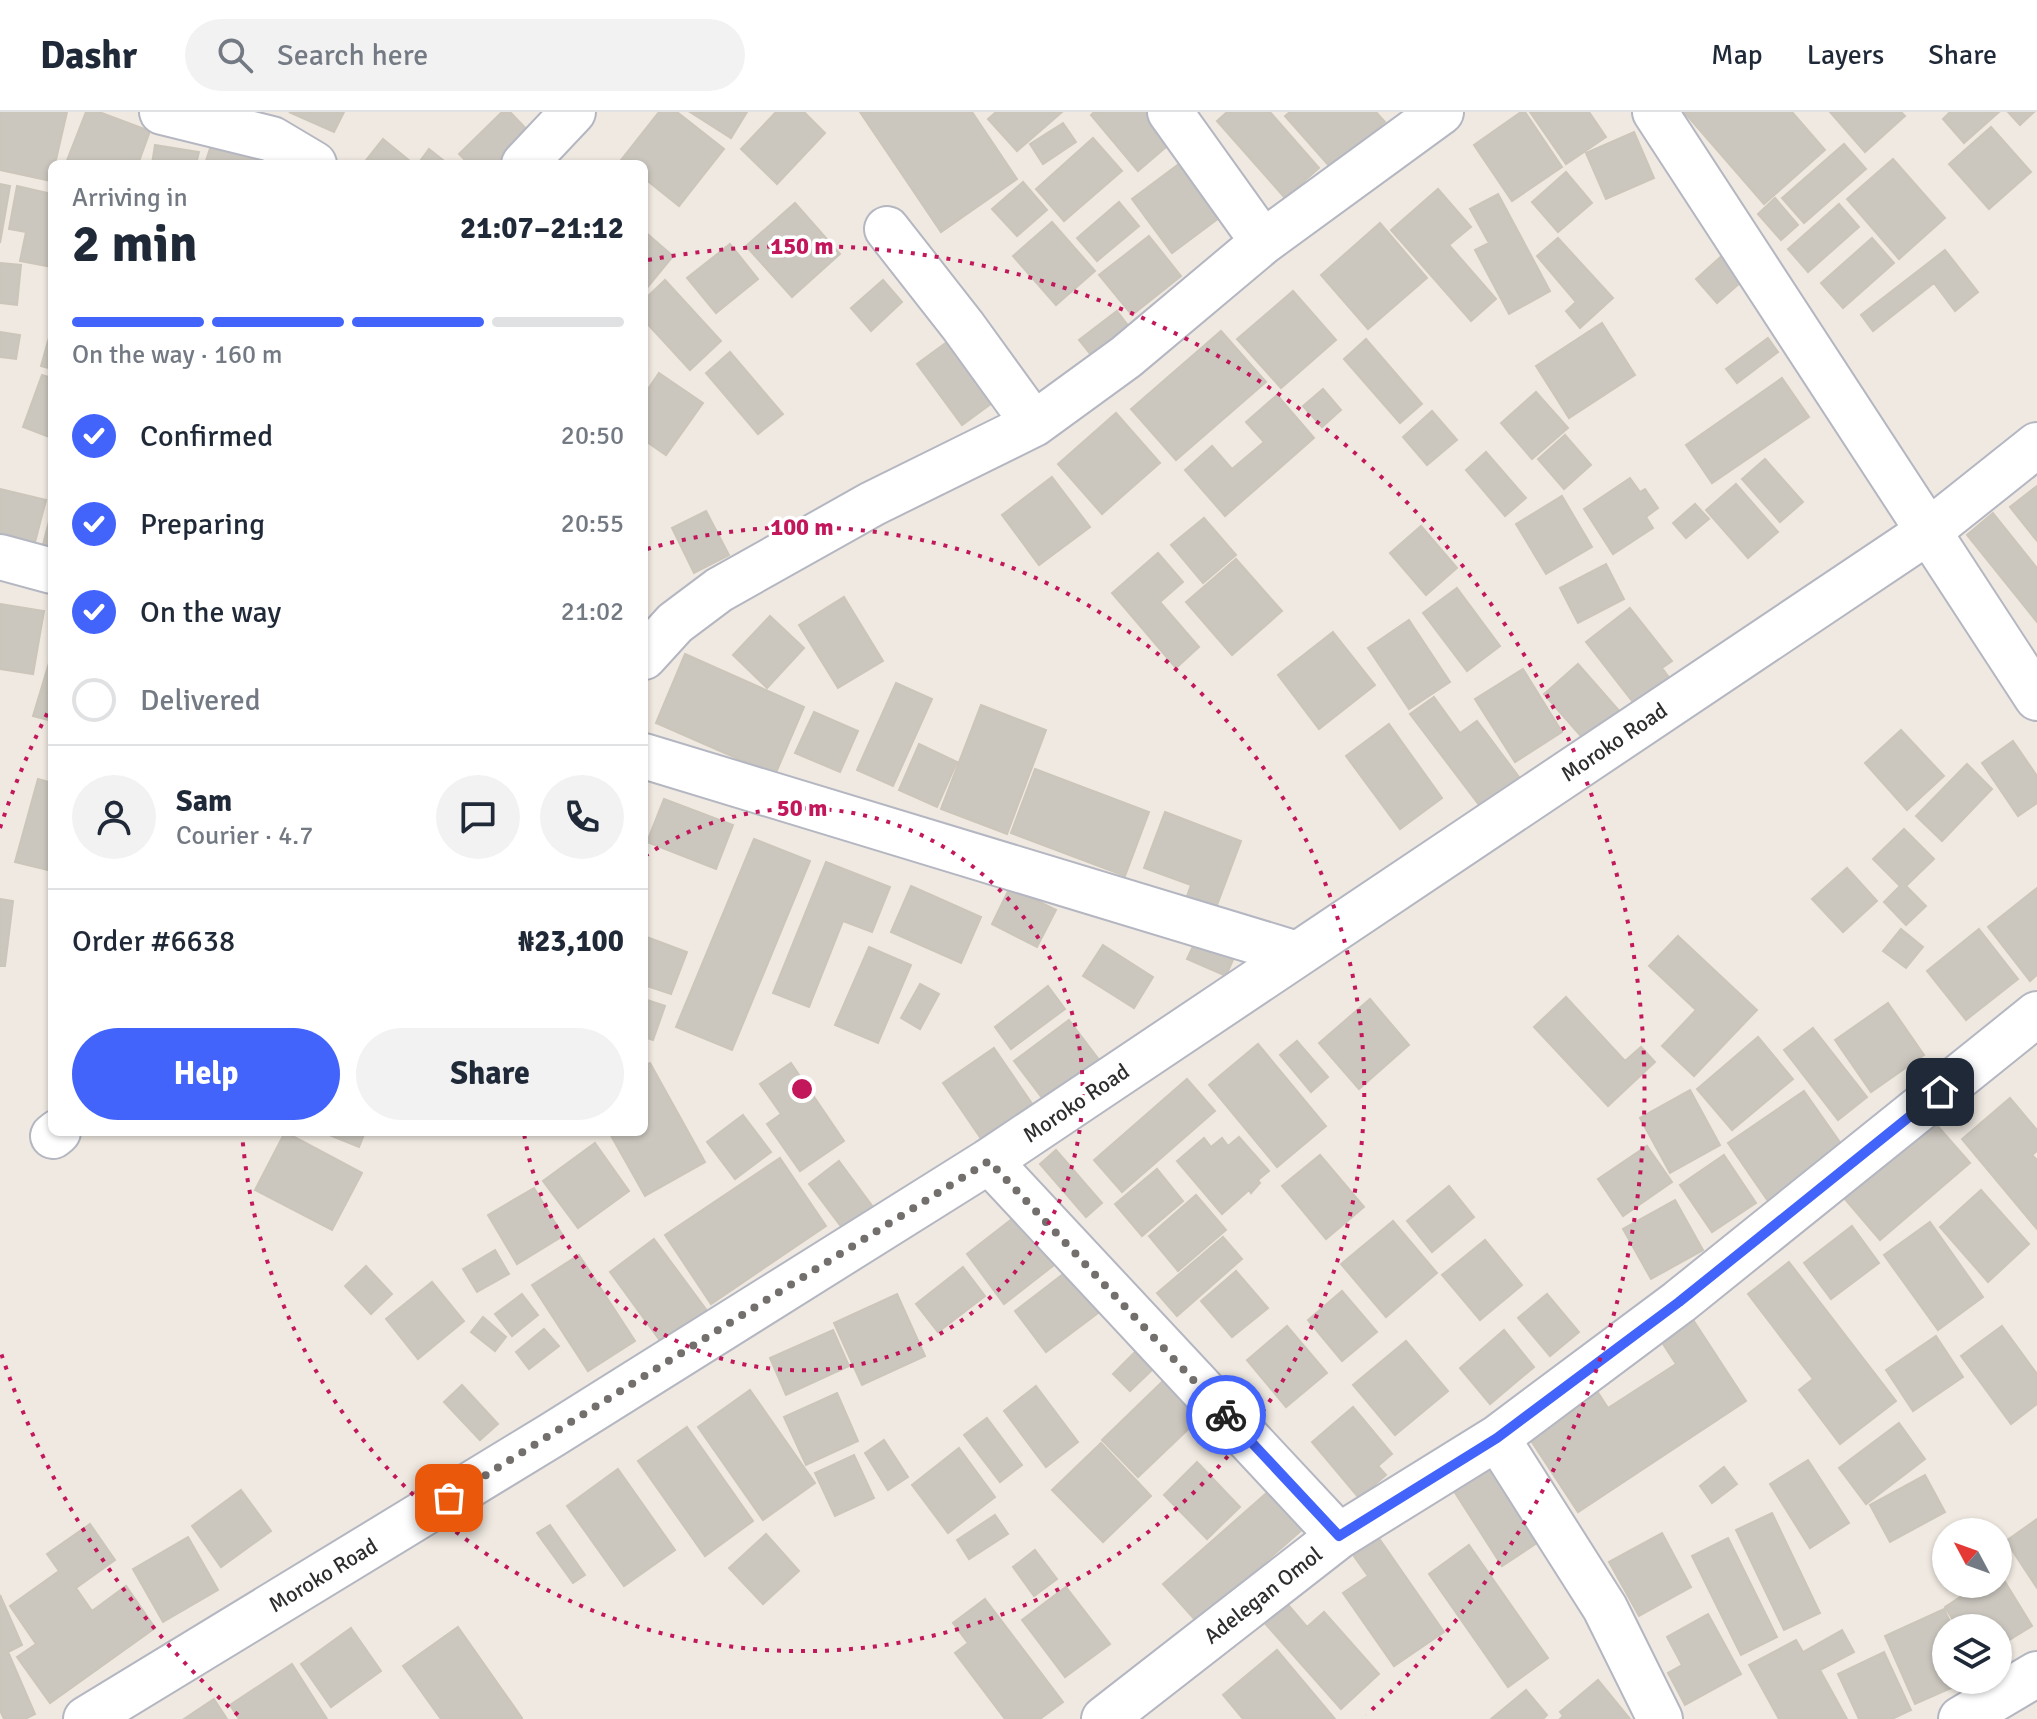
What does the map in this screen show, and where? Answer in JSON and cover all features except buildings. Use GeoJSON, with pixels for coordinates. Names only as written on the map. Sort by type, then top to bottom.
{"type":"FeatureCollection","features":[{"type":"Feature","properties":{"kind":"street"},"geometry":{"type":"LineString","coordinates":[[162,112],[272,139],[307,160]]}},
{"type":"Feature","properties":{"kind":"street"},"geometry":{"type":"LineString","coordinates":[[528,160],[573,112]]}},
{"type":"Feature","properties":{"kind":"street"},"geometry":{"type":"LineString","coordinates":[[1170,112],[1263,242]]}},
{"type":"Feature","properties":{"kind":"street"},"geometry":{"type":"LineString","coordinates":[[648,653],[675,623],[719,590],[872,504],[1034,424],[1126,357],[1263,242],[1441,112]]}},
{"type":"Feature","properties":{"kind":"street"},"geometry":{"type":"LineString","coordinates":[[1655,112],[2037,698]]}},
{"type":"Feature","properties":{"kind":"street"},"geometry":{"type":"LineString","coordinates":[[887,229],[1034,424]]}},
{"type":"Feature","properties":{"kind":"street","name":"Moroko Road"},"geometry":{"type":"LineString","coordinates":[[86,1719],[565,1427],[989,1161],[1929,531],[2037,445]]}},
{"type":"Feature","properties":{"kind":"street"},"geometry":{"type":"LineString","coordinates":[[0,557],[48,570]]}},
{"type":"Feature","properties":{"kind":"street"},"geometry":{"type":"LineString","coordinates":[[648,757],[1297,954]]}},
{"type":"Feature","properties":{"kind":"street","name":"Adelegan Omol"},"geometry":{"type":"LineString","coordinates":[[1104,1719],[1339,1536],[1497,1438],[1679,1302],[2037,1014]]}},
{"type":"Feature","properties":{"kind":"street"},"geometry":{"type":"LineString","coordinates":[[989,1161],[1339,1536]]}},
{"type":"Feature","properties":{"kind":"street"},"geometry":{"type":"LineString","coordinates":[[1497,1438],[1605,1608],[1660,1719]]}},
{"type":"Feature","properties":{"kind":"street"},"geometry":{"type":"LineString","coordinates":[[1961,1719],[2037,1674]]}},
{"type":"Feature","properties":{"kind":"way so far"},"geometry":{"type":"LineString","coordinates":[[449,1498],[989,1161],[1226,1415]]}},
{"type":"Feature","properties":{"kind":"route"},"geometry":{"type":"LineString","coordinates":[[1226,1415],[1339,1536],[1497,1438],[1679,1302],[1940,1092]]}}]}
